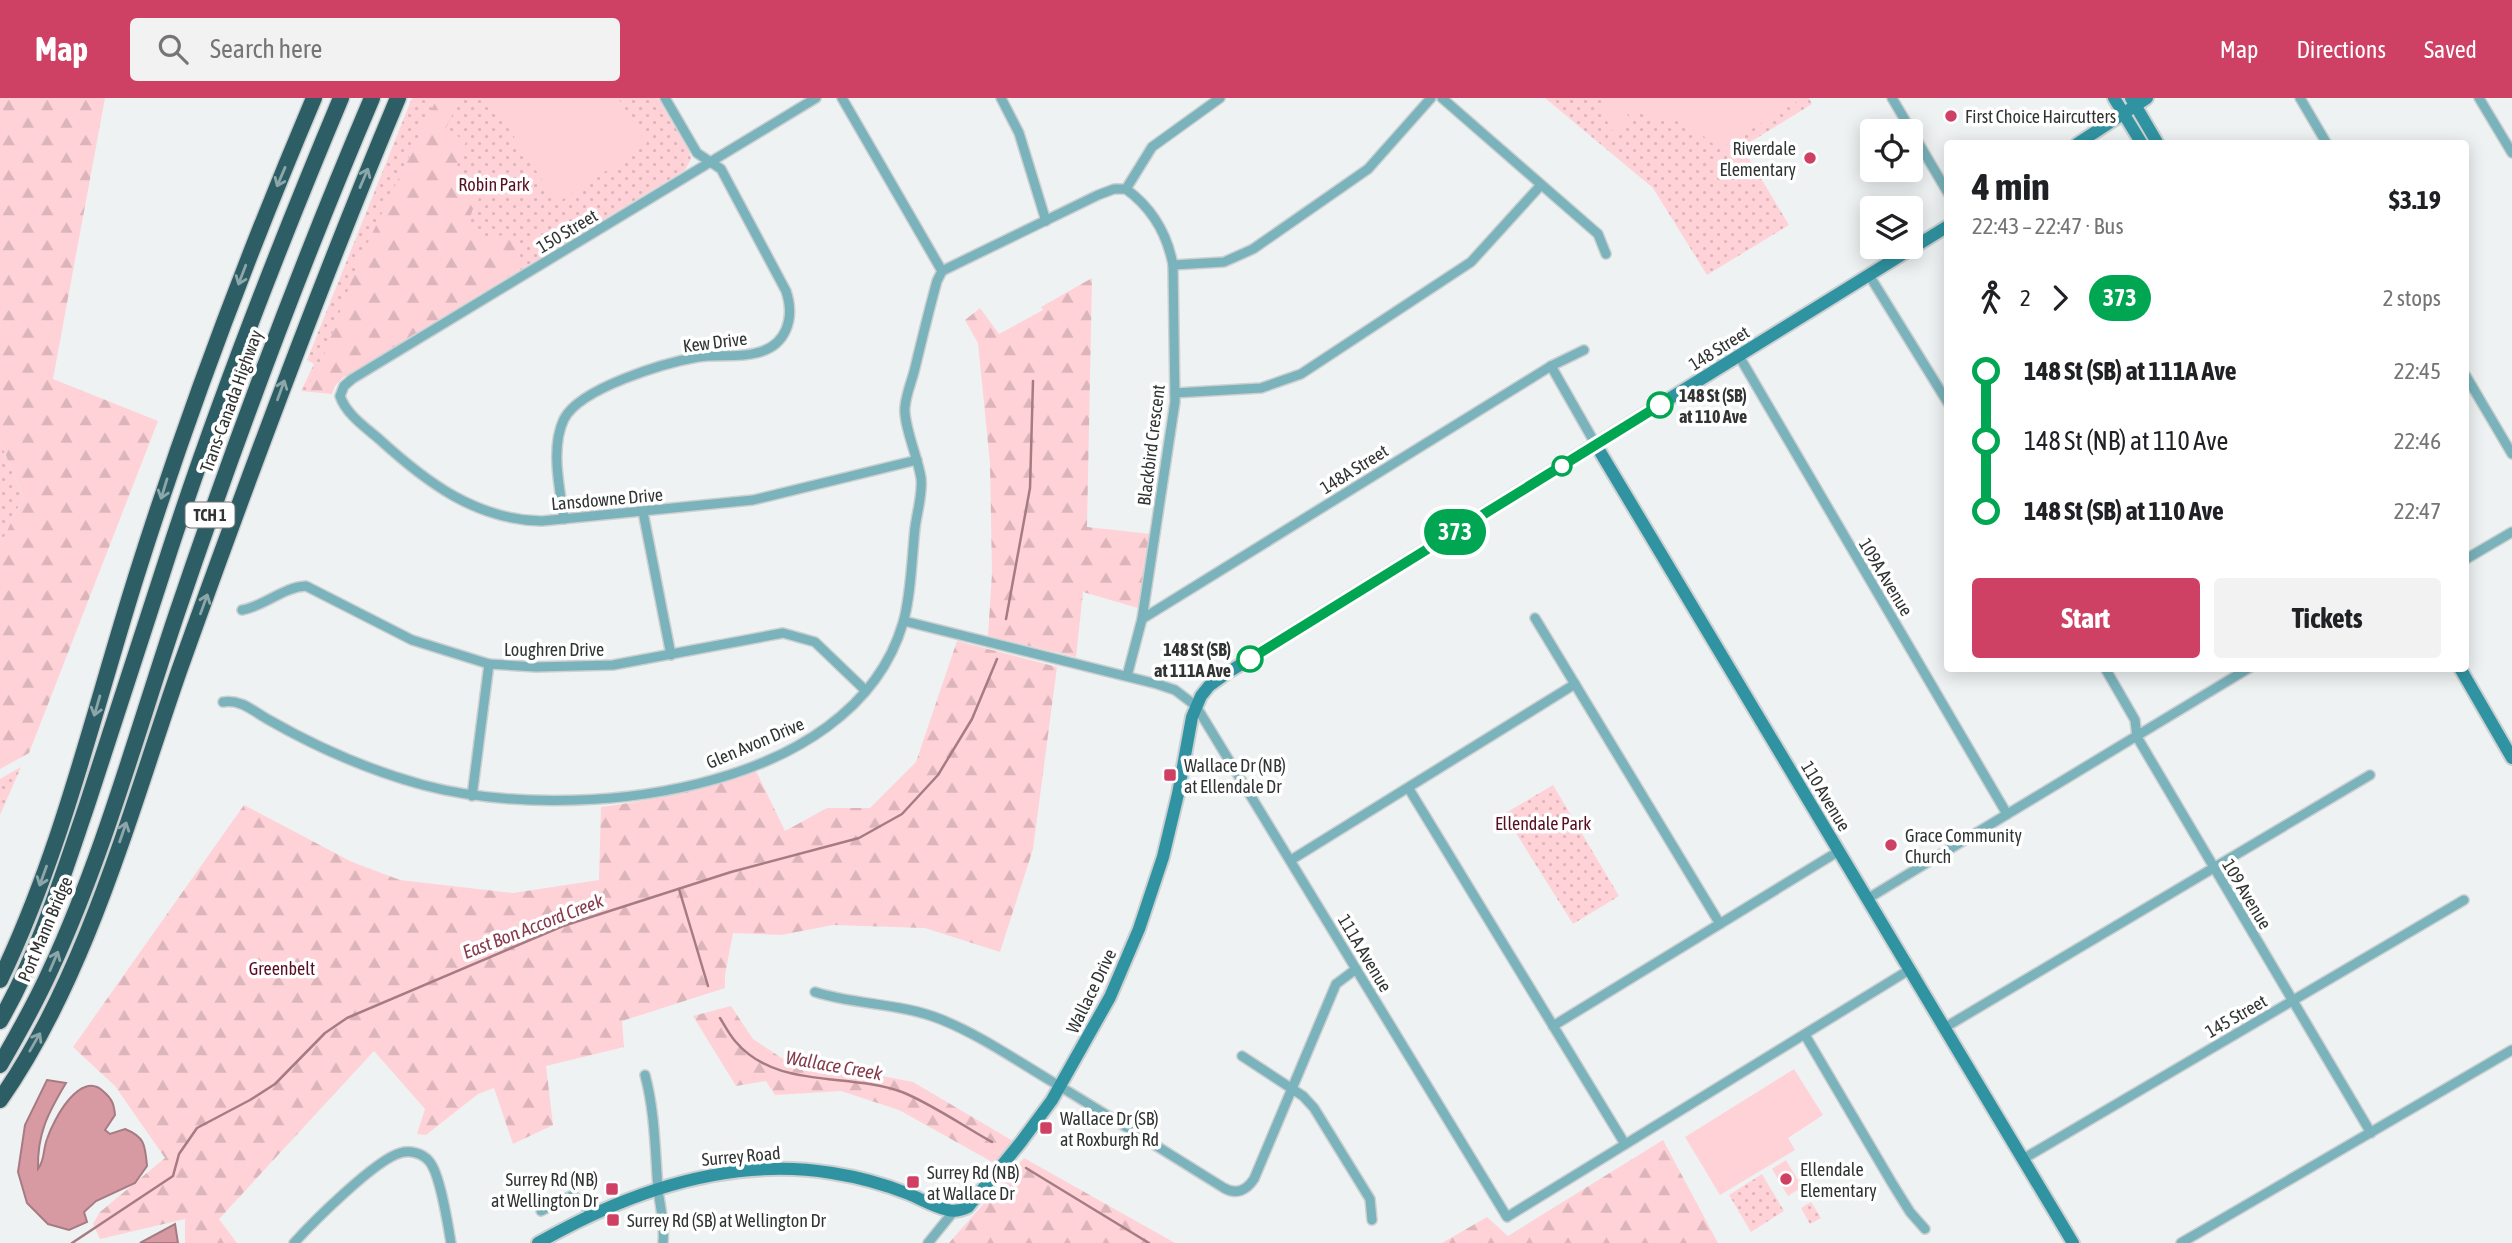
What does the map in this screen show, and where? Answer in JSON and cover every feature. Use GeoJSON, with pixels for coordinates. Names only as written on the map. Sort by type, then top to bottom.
{"type":"FeatureCollection","features":[{"type":"Feature","properties":{"kind":"highway"},"geometry":{"type":"LineString","coordinates":[[0,980],[30,913],[73,789],[170,471],[215,343],[266,211],[314,98]]}},
{"type":"Feature","properties":{"kind":"highway","name":"Trans-Canada Highway"},"geometry":{"type":"LineString","coordinates":[[90,794],[202,454],[289,221],[341,98]]}},
{"type":"Feature","properties":{"kind":"highway","name":"Trans-Canada Highway"},"geometry":{"type":"LineString","coordinates":[[114,802],[265,361],[315,231],[372,98]]}},
{"type":"Feature","properties":{"kind":"highway"},"geometry":{"type":"LineString","coordinates":[[0,1100],[44,1026],[88,932],[289,369],[338,240],[398,98]]}},
{"type":"Feature","properties":{"kind":"highway","name":"Port Mann Bridge"},"geometry":{"type":"LineString","coordinates":[[0,1021],[48,919],[90,794]]}},
{"type":"Feature","properties":{"kind":"highway","name":"Port Mann Bridge"},"geometry":{"type":"LineString","coordinates":[[0,1065],[50,971],[114,802]]}},
{"type":"Feature","properties":{"kind":"street"},"geometry":{"type":"LineString","coordinates":[[665,98],[697,153],[709,162]]}},
{"type":"Feature","properties":{"kind":"street","name":"150 Street"},"geometry":{"type":"LineString","coordinates":[[340,396],[344,386],[352,379],[816,98]]}},
{"type":"Feature","properties":{"kind":"street"},"geometry":{"type":"LineString","coordinates":[[842,98],[942,271],[1098,195],[1126,188],[1152,147],[1220,98]]}},
{"type":"Feature","properties":{"kind":"street"},"geometry":{"type":"LineString","coordinates":[[1001,98],[1019,132],[1046,221]]}},
{"type":"Feature","properties":{"kind":"street"},"geometry":{"type":"LineString","coordinates":[[1172,265],[1224,262],[1253,249],[1367,169],[1431,98]]}},
{"type":"Feature","properties":{"kind":"street"},"geometry":{"type":"LineString","coordinates":[[1442,98],[1598,234],[1606,254]]}},
{"type":"Feature","properties":{"kind":"street"},"geometry":{"type":"LineString","coordinates":[[1892,98],[1944,186]]}},
{"type":"Feature","properties":{"kind":"street"},"geometry":{"type":"LineString","coordinates":[[2114,98],[2140,140]]}},
{"type":"Feature","properties":{"kind":"street"},"geometry":{"type":"LineString","coordinates":[[2083,140],[2124,114],[2133,102],[2147,98]]}},
{"type":"Feature","properties":{"kind":"street"},"geometry":{"type":"LineString","coordinates":[[2300,98],[2325,140]]}},
{"type":"Feature","properties":{"kind":"street"},"geometry":{"type":"LineString","coordinates":[[2479,98],[2512,153]]}},
{"type":"Feature","properties":{"kind":"street"},"geometry":{"type":"LineString","coordinates":[[2133,102],[2156,140]]}},
{"type":"Feature","properties":{"kind":"street","name":"Kew Drive"},"geometry":{"type":"LineString","coordinates":[[564,519],[558,446],[564,419],[576,405],[606,386],[686,360],[757,353],[777,344],[786,332],[789,310],[786,290],[721,169],[709,162]]}},
{"type":"Feature","properties":{"kind":"street"},"geometry":{"type":"LineString","coordinates":[[1175,393],[1262,388],[1301,374],[1471,262],[1541,185]]}},
{"type":"Feature","properties":{"kind":"street","name":"Blackbird Crescent"},"geometry":{"type":"LineString","coordinates":[[1126,188],[1147,207],[1156,220],[1165,236],[1172,265],[1175,393],[1142,619],[1127,676]]}},
{"type":"Feature","properties":{"kind":"street","name":"148 Street"},"geometry":{"type":"LineString","coordinates":[[1196,706],[1209,686],[1227,673],[1944,228]]}},
{"type":"Feature","properties":{"kind":"street","name":"Glen Avon Drive"},"geometry":{"type":"LineString","coordinates":[[223,702],[238,702],[302,739],[354,763],[423,785],[472,796],[527,801],[580,801],[650,793],[703,782],[805,742],[841,717],[865,690],[883,665],[904,621],[921,480],[905,409],[937,281],[942,271]]}},
{"type":"Feature","properties":{"kind":"street"},"geometry":{"type":"LineString","coordinates":[[1869,275],[1944,397]]}},
{"type":"Feature","properties":{"kind":"street","name":"148A Street"},"geometry":{"type":"LineString","coordinates":[[1142,619],[1551,366],[1584,350]]}},
{"type":"Feature","properties":{"kind":"street","name":"109A Avenue"},"geometry":{"type":"LineString","coordinates":[[1739,356],[2007,814]]}},
{"type":"Feature","properties":{"kind":"street","name":"110 Avenue"},"geometry":{"type":"LineString","coordinates":[[1551,366],[2073,1243]]}},
{"type":"Feature","properties":{"kind":"street"},"geometry":{"type":"LineString","coordinates":[[2469,381],[2512,454]]}},
{"type":"Feature","properties":{"kind":"street","name":"Lansdowne Drive"},"geometry":{"type":"LineString","coordinates":[[340,396],[347,409],[410,468],[451,496],[502,517],[530,521],[753,500],[917,460]]}},
{"type":"Feature","properties":{"kind":"street"},"geometry":{"type":"LineString","coordinates":[[643,512],[671,655]]}},
{"type":"Feature","properties":{"kind":"street"},"geometry":{"type":"LineString","coordinates":[[2469,557],[2512,532]]}},
{"type":"Feature","properties":{"kind":"street","name":"Loughren Drive"},"geometry":{"type":"LineString","coordinates":[[242,610],[259,606],[296,586],[306,586],[412,639],[489,664],[536,667],[640,661],[783,633],[815,642],[865,690]]}},
{"type":"Feature","properties":{"kind":"street"},"geometry":{"type":"LineString","coordinates":[[1535,618],[1720,924]]}},
{"type":"Feature","properties":{"kind":"street"},"geometry":{"type":"LineString","coordinates":[[904,621],[1127,676],[1175,690],[1196,706]]}},
{"type":"Feature","properties":{"kind":"street"},"geometry":{"type":"LineString","coordinates":[[472,796],[489,664]]}},
{"type":"Feature","properties":{"kind":"street","name":"109 Avenue"},"geometry":{"type":"LineString","coordinates":[[2107,672],[2135,720],[2137,737],[2371,1133]]}},
{"type":"Feature","properties":{"kind":"street"},"geometry":{"type":"LineString","coordinates":[[1867,899],[2243,672]]}},
{"type":"Feature","properties":{"kind":"street"},"geometry":{"type":"LineString","coordinates":[[2461,672],[2512,758]]}},
{"type":"Feature","properties":{"kind":"street"},"geometry":{"type":"LineString","coordinates":[[1291,860],[1575,684]]}},
{"type":"Feature","properties":{"kind":"street","name":"111A Avenue"},"geometry":{"type":"LineString","coordinates":[[1196,706],[1507,1217],[1625,1144]]}},
{"type":"Feature","properties":{"kind":"street","name":"Wallace Drive"},"geometry":{"type":"LineString","coordinates":[[928,1243],[954,1211],[962,1210],[974,1201],[1037,1122],[1060,1087],[1110,997],[1151,895],[1173,816],[1196,706]]}},
{"type":"Feature","properties":{"kind":"street"},"geometry":{"type":"LineString","coordinates":[[1944,1028],[2370,775]]}},
{"type":"Feature","properties":{"kind":"street"},"geometry":{"type":"LineString","coordinates":[[1409,789],[1625,1144],[1909,970]]}},
{"type":"Feature","properties":{"kind":"street"},"geometry":{"type":"LineString","coordinates":[[1553,1026],[1839,852]]}},
{"type":"Feature","properties":{"kind":"street","name":"145 Street"},"geometry":{"type":"LineString","coordinates":[[2023,1159],[2465,900]]}},
{"type":"Feature","properties":{"kind":"street"},"geometry":{"type":"LineString","coordinates":[[815,992],[834,998],[885,1004],[936,1017],[983,1038],[1224,1188],[1237,1192],[1247,1188],[1254,1179],[1336,984],[1356,969]]}},
{"type":"Feature","properties":{"kind":"street"},"geometry":{"type":"LineString","coordinates":[[1805,1035],[1910,1212],[1926,1229]]}},
{"type":"Feature","properties":{"kind":"street"},"geometry":{"type":"LineString","coordinates":[[2180,1243],[2512,1050]]}},
{"type":"Feature","properties":{"kind":"street"},"geometry":{"type":"LineString","coordinates":[[1242,1056],[1307,1100],[1370,1199],[1372,1220]]}},
{"type":"Feature","properties":{"kind":"street"},"geometry":{"type":"LineString","coordinates":[[645,1075],[651,1096],[658,1188],[663,1211],[663,1243]]}},
{"type":"Feature","properties":{"kind":"street"},"geometry":{"type":"LineString","coordinates":[[294,1243],[312,1223],[386,1160],[404,1152],[417,1153],[428,1159],[435,1172],[452,1243]]}},
{"type":"Feature","properties":{"kind":"street","name":"Surrey Road"},"geometry":{"type":"LineString","coordinates":[[538,1243],[593,1214],[658,1188],[734,1171],[797,1169],[871,1181],[954,1211]]}},
{"type":"Feature","properties":{"kind":"street"},"geometry":{"type":"LineString","coordinates":[[541,1211],[573,1195],[593,1214]]}},
{"type":"Feature","properties":{"kind":"green space"},"geometry":{"type":"Polygon","coordinates":[[[0,98],[105,98],[53,379],[158,421],[29,753],[0,769],[0,546],[23,497],[0,441],[0,98]]]}},
{"type":"Feature","properties":{"kind":"green space","name":"Robin Park"},"geometry":{"type":"Polygon","coordinates":[[[412,98],[658,98],[691,159],[685,170],[342,378],[332,394],[301,391],[314,364],[307,360],[412,98]]]}},
{"type":"Feature","properties":{"kind":"green space"},"geometry":{"type":"Polygon","coordinates":[[[437,98],[460,98],[446,128],[466,142],[455,171],[469,178],[479,199],[469,223],[484,236],[504,235],[514,242],[519,255],[516,272],[342,378],[332,394],[309,391],[307,387],[320,366],[358,263],[437,98]]]}},
{"type":"Feature","properties":{"kind":"green space"},"geometry":{"type":"Polygon","coordinates":[[[489,98],[618,98],[647,144],[557,203],[489,98]]]}},
{"type":"Feature","properties":{"kind":"green space"},"geometry":{"type":"Polygon","coordinates":[[[1545,98],[1809,98],[1812,104],[1742,147],[1789,225],[1707,275],[1653,188],[1545,98]]]}},
{"type":"Feature","properties":{"kind":"green space"},"geometry":{"type":"Polygon","coordinates":[[[1609,98],[1617,98],[1632,122],[1615,134],[1597,105],[1609,98]]]}},
{"type":"Feature","properties":{"kind":"green space"},"geometry":{"type":"Polygon","coordinates":[[[1621,98],[1796,98],[1798,101],[1719,149],[1696,130],[1679,122],[1650,118],[1643,107],[1632,113],[1621,98]]]}},
{"type":"Feature","properties":{"kind":"green space"},"geometry":{"type":"Polygon","coordinates":[[[1092,278],[1087,527],[1151,534],[1138,608],[1083,592],[1076,657],[988,636],[992,573],[990,463],[978,343],[965,320],[980,308],[999,334],[1043,310],[1041,307],[1092,278]]]}},
{"type":"Feature","properties":{"kind":"green space"},"geometry":{"type":"Polygon","coordinates":[[[0,441],[23,497],[0,546],[0,441]]]}},
{"type":"Feature","properties":{"kind":"green space","name":"Greenbelt"},"geometry":{"type":"Polygon","coordinates":[[[957,641],[1057,667],[1033,849],[1000,952],[925,928],[833,925],[781,935],[733,933],[725,988],[622,1021],[624,1047],[546,1066],[553,1125],[513,1144],[494,1088],[478,1094],[426,1135],[417,1134],[425,1109],[374,1051],[219,1219],[237,1243],[185,1243],[185,1219],[100,1239],[93,1224],[100,1212],[165,1158],[115,1086],[73,1047],[244,805],[352,862],[400,880],[513,893],[599,880],[601,807],[680,793],[756,771],[785,831],[827,808],[870,808],[916,762],[957,641]]]}},
{"type":"Feature","properties":{"kind":"green space"},"geometry":{"type":"Polygon","coordinates":[[[21,767],[0,815],[0,779],[21,767]]]}},
{"type":"Feature","properties":{"kind":"green space","name":"Ellendale Park"},"geometry":{"type":"Polygon","coordinates":[[[1553,785],[1619,896],[1573,924],[1504,814],[1553,785]]]}},
{"type":"Feature","properties":{"kind":"green space"},"geometry":{"type":"Polygon","coordinates":[[[731,1006],[753,1039],[794,1066],[830,1066],[913,1082],[1013,1141],[994,1163],[899,1110],[841,1091],[775,1095],[766,1081],[736,1086],[693,1016],[731,1006]]]}},
{"type":"Feature","properties":{"kind":"green space"},"geometry":{"type":"Polygon","coordinates":[[[1794,1069],[1823,1115],[1788,1138],[1795,1150],[1720,1195],[1685,1137],[1794,1069]]]}},
{"type":"Feature","properties":{"kind":"green space"},"geometry":{"type":"Polygon","coordinates":[[[1663,1140],[1718,1243],[1442,1243],[1487,1217],[1508,1236],[1663,1140]]]}},
{"type":"Feature","properties":{"kind":"green space"},"geometry":{"type":"Polygon","coordinates":[[[1024,1158],[1175,1243],[949,1243],[1024,1158]]]}},
{"type":"Feature","properties":{"kind":"green space"},"geometry":{"type":"Polygon","coordinates":[[[1786,1160],[1802,1187],[1788,1196],[1772,1169],[1786,1160]]]}},
{"type":"Feature","properties":{"kind":"green space"},"geometry":{"type":"Polygon","coordinates":[[[1762,1174],[1784,1211],[1751,1232],[1729,1195],[1762,1174]]]}},
{"type":"Feature","properties":{"kind":"green space"},"geometry":{"type":"Polygon","coordinates":[[[1811,1202],[1821,1218],[1810,1224],[1801,1208],[1811,1202]]]}},
{"type":"Feature","properties":{"kind":"shaded area"},"geometry":{"type":"Polygon","coordinates":[[[47,1080],[66,1083],[45,1124],[39,1145],[38,1169],[47,1139],[61,1110],[77,1092],[86,1087],[95,1086],[112,1102],[115,1115],[105,1130],[110,1134],[125,1129],[132,1132],[143,1143],[146,1152],[147,1166],[135,1183],[96,1201],[84,1212],[87,1222],[69,1230],[48,1224],[27,1203],[18,1172],[25,1125],[47,1080]]]}},
{"type":"Feature","properties":{"kind":"shaded area"},"geometry":{"type":"Polygon","coordinates":[[[175,1224],[178,1243],[140,1243],[175,1224]]]}},
{"type":"Feature","properties":{"kind":"waterway","name":"East Bon Accord Creek"},"geometry":{"type":"LineString","coordinates":[[1006,619],[1030,488],[1033,381]]}},
{"type":"Feature","properties":{"kind":"waterway","name":"East Bon Accord Creek"},"geometry":{"type":"LineString","coordinates":[[72,1243],[173,1176],[179,1154],[197,1128],[275,1084],[325,1033],[347,1018],[563,926],[731,872],[859,838],[902,814],[938,775],[972,719],[997,659]]}},
{"type":"Feature","properties":{"kind":"waterway","name":"Wallace Creek"},"geometry":{"type":"LineString","coordinates":[[679,889],[708,986]]}},
{"type":"Feature","properties":{"kind":"waterway","name":"Wallace Creek"},"geometry":{"type":"LineString","coordinates":[[720,1018],[735,1041],[752,1056],[771,1067],[791,1073],[858,1082],[902,1092],[992,1142]]}},
{"type":"Feature","properties":{"kind":"waterway","name":"Wallace Creek"},"geometry":{"type":"LineString","coordinates":[[1026,1168],[1149,1243]]}},
{"type":"Feature","properties":{"kind":"bus line","name":"373"},"geometry":{"type":"LineString","coordinates":[[1250,659],[1660,405]]}},
{"type":"Feature","properties":{"kind":"place","name":"First Choice Haircutters"},"geometry":{"type":"Point","coordinates":[1951,116]}},
{"type":"Feature","properties":{"kind":"place","name":"Riverdale Elementary"},"geometry":{"type":"Point","coordinates":[1810,158]}},
{"type":"Feature","properties":{"kind":"place","name":"148 St (SB) at 110 Ave"},"geometry":{"type":"Point","coordinates":[1660,405]}},
{"type":"Feature","properties":{"kind":"place","name":"148 St (SB) at 111A Ave"},"geometry":{"type":"Point","coordinates":[1250,659]}},
{"type":"Feature","properties":{"kind":"place","name":"Wallace Dr (NB) at Ellendale Dr"},"geometry":{"type":"Point","coordinates":[1170,775]}},
{"type":"Feature","properties":{"kind":"place","name":"Grace Community Church"},"geometry":{"type":"Point","coordinates":[1891,845]}},
{"type":"Feature","properties":{"kind":"place","name":"Wallace Dr (SB) at Roxburgh Rd"},"geometry":{"type":"Point","coordinates":[1046,1128]}},
{"type":"Feature","properties":{"kind":"place","name":"Ellendale Elementary"},"geometry":{"type":"Point","coordinates":[1786,1179]}},
{"type":"Feature","properties":{"kind":"place","name":"Surrey Rd (NB) at Wallace Dr"},"geometry":{"type":"Point","coordinates":[913,1182]}},
{"type":"Feature","properties":{"kind":"place","name":"Surrey Rd (NB) at Wellington Dr"},"geometry":{"type":"Point","coordinates":[612,1189]}},
{"type":"Feature","properties":{"kind":"place","name":"Surrey Rd (SB) at Wellington Dr"},"geometry":{"type":"Point","coordinates":[613,1220]}}]}
